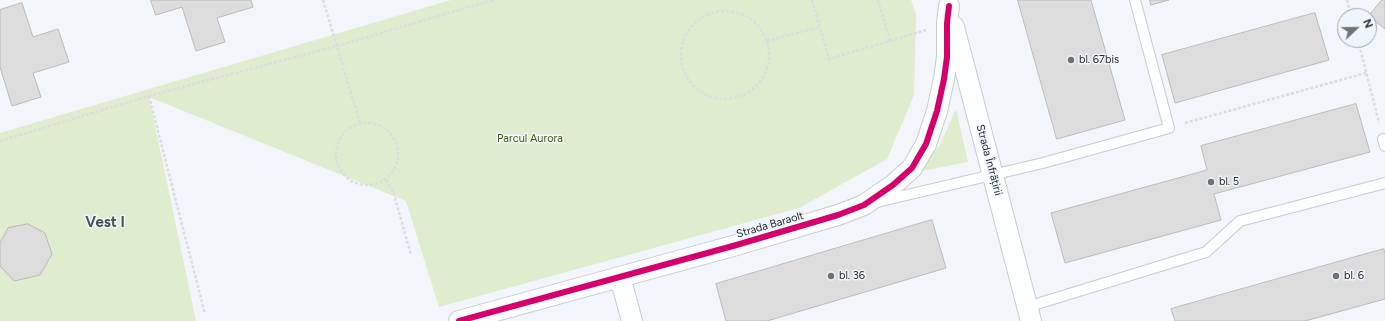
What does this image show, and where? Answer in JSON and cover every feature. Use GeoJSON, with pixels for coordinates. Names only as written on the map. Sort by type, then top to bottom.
{"type":"FeatureCollection","features":[{"type":"Feature","properties":{"kind":"street","name":"Strada Înfrățirii"},"geometry":{"type":"LineString","coordinates":[[947,10],[993,175],[1029,314]]}},
{"type":"Feature","properties":{"kind":"street","name":"Strada Baraolt"},"geometry":{"type":"LineString","coordinates":[[459,321],[830,217],[864,205],[893,185],[912,168],[926,144],[937,111],[944,79],[947,57],[947,10]]}},
{"type":"Feature","properties":{"kind":"street"},"geometry":{"type":"LineString","coordinates":[[620,277],[632,321]]}},
{"type":"Feature","properties":{"kind":"lane"},"geometry":{"type":"LineString","coordinates":[[864,205],[1043,163],[1169,128],[1135,0]]}},
{"type":"Feature","properties":{"kind":"lane"},"geometry":{"type":"LineString","coordinates":[[1029,314],[1206,252],[1240,221],[1385,183]]}},
{"type":"Feature","properties":{"kind":"path"},"geometry":{"type":"LineString","coordinates":[[323,0],[360,124]]}},
{"type":"Feature","properties":{"kind":"path"},"geometry":{"type":"LineString","coordinates":[[0,141],[148,96],[337,46],[494,0]]}},
{"type":"Feature","properties":{"kind":"path"},"geometry":{"type":"LineString","coordinates":[[812,0],[829,59],[890,41],[947,10]]}},
{"type":"Feature","properties":{"kind":"path"},"geometry":{"type":"LineString","coordinates":[[878,0],[890,41]]}},
{"type":"Feature","properties":{"kind":"path"},"geometry":{"type":"LineString","coordinates":[[721,11],[734,12],[747,17],[758,25],[767,41],[769,52],[767,66],[761,80],[750,91],[737,97],[722,99],[707,95],[695,87],[686,75],[682,60],[682,45],[687,33],[696,22],[707,15],[721,11]]}},
{"type":"Feature","properties":{"kind":"path"},"geometry":{"type":"LineString","coordinates":[[767,41],[820,27]]}},
{"type":"Feature","properties":{"kind":"path"},"geometry":{"type":"LineString","coordinates":[[1360,48],[1384,142]]}},
{"type":"Feature","properties":{"kind":"path"},"geometry":{"type":"LineString","coordinates":[[1169,128],[1366,73]]}},
{"type":"Feature","properties":{"kind":"path"},"geometry":{"type":"LineString","coordinates":[[148,96],[205,314]]}},
{"type":"Feature","properties":{"kind":"path"},"geometry":{"type":"LineString","coordinates":[[368,122],[377,124],[386,129],[393,136],[397,145],[397,164],[386,180],[366,186],[348,180],[341,172],[336,158],[337,144],[342,135],[349,128],[368,122]]}},
{"type":"Feature","properties":{"kind":"path"},"geometry":{"type":"LineString","coordinates":[[386,180],[393,191],[411,255]]}},
{"type":"Feature","properties":{"kind":"green space","name":"Parcul Aurora"},"geometry":{"type":"Polygon","coordinates":[[[451,0],[911,0],[916,14],[914,95],[887,159],[799,208],[439,307],[406,201],[149,97],[196,321],[0,321],[0,133],[451,0]]]}},
{"type":"Feature","properties":{"kind":"green space"},"geometry":{"type":"Polygon","coordinates":[[[956,109],[968,162],[915,172],[940,145],[956,109]]]}},
{"type":"Feature","properties":{"kind":"building"},"geometry":{"type":"Polygon","coordinates":[[[151,0],[251,0],[253,7],[217,18],[225,42],[196,51],[182,7],[156,15],[151,0]]]}},
{"type":"Feature","properties":{"kind":"building","name":"bl. 67bis"},"geometry":{"type":"Polygon","coordinates":[[[1018,0],[1091,0],[1125,120],[1057,139],[1018,0]]]}},
{"type":"Feature","properties":{"kind":"building"},"geometry":{"type":"Polygon","coordinates":[[[1150,0],[1169,0],[1151,5],[1150,0]]]}},
{"type":"Feature","properties":{"kind":"building"},"geometry":{"type":"Polygon","coordinates":[[[1382,0],[1385,0],[1385,29],[1377,22],[1377,8],[1376,8],[1382,0]]]}},
{"type":"Feature","properties":{"kind":"building"},"geometry":{"type":"Polygon","coordinates":[[[22,3],[33,37],[58,29],[69,62],[33,73],[41,97],[12,106],[0,67],[0,10],[22,3]]]}},
{"type":"Feature","properties":{"kind":"building"},"geometry":{"type":"Polygon","coordinates":[[[1315,13],[1329,60],[1175,103],[1162,55],[1315,13]]]}},
{"type":"Feature","properties":{"kind":"building","name":"bl. 5"},"geometry":{"type":"Polygon","coordinates":[[[1356,104],[1370,152],[1214,194],[1221,220],[1065,263],[1051,213],[1207,170],[1201,146],[1356,104]]]}},
{"type":"Feature","properties":{"kind":"building","name":"bl. 36"},"geometry":{"type":"Polygon","coordinates":[[[932,220],[946,268],[767,321],[726,321],[716,284],[932,220]]]}},
{"type":"Feature","properties":{"kind":"building"},"geometry":{"type":"Polygon","coordinates":[[[28,224],[45,233],[52,254],[40,275],[14,281],[0,266],[0,243],[8,228],[28,224]]]}},
{"type":"Feature","properties":{"kind":"building","name":"bl. 6"},"geometry":{"type":"Polygon","coordinates":[[[1384,249],[1385,299],[1305,321],[1175,321],[1171,309],[1384,249]]]}},
{"type":"Feature","properties":{"kind":"cycle path"},"geometry":{"type":"LineString","coordinates":[[459,321],[733,246],[838,215],[864,205],[893,185],[912,168],[926,144],[937,111],[944,79],[947,57],[947,23],[949,6]]}},
{"type":"Feature","properties":{"kind":"place","name":"bl. 67bis"},"geometry":{"type":"Point","coordinates":[1071,60]}},
{"type":"Feature","properties":{"kind":"place","name":"bl. 5"},"geometry":{"type":"Point","coordinates":[1211,182]}},
{"type":"Feature","properties":{"kind":"place","name":"bl. 36"},"geometry":{"type":"Point","coordinates":[831,276]}},
{"type":"Feature","properties":{"kind":"place","name":"bl. 6"},"geometry":{"type":"Point","coordinates":[1336,276]}},
{"type":"Feature","properties":{"kind":"district","name":"Vest I"},"geometry":{"type":"Point","coordinates":[105,223]}}]}
